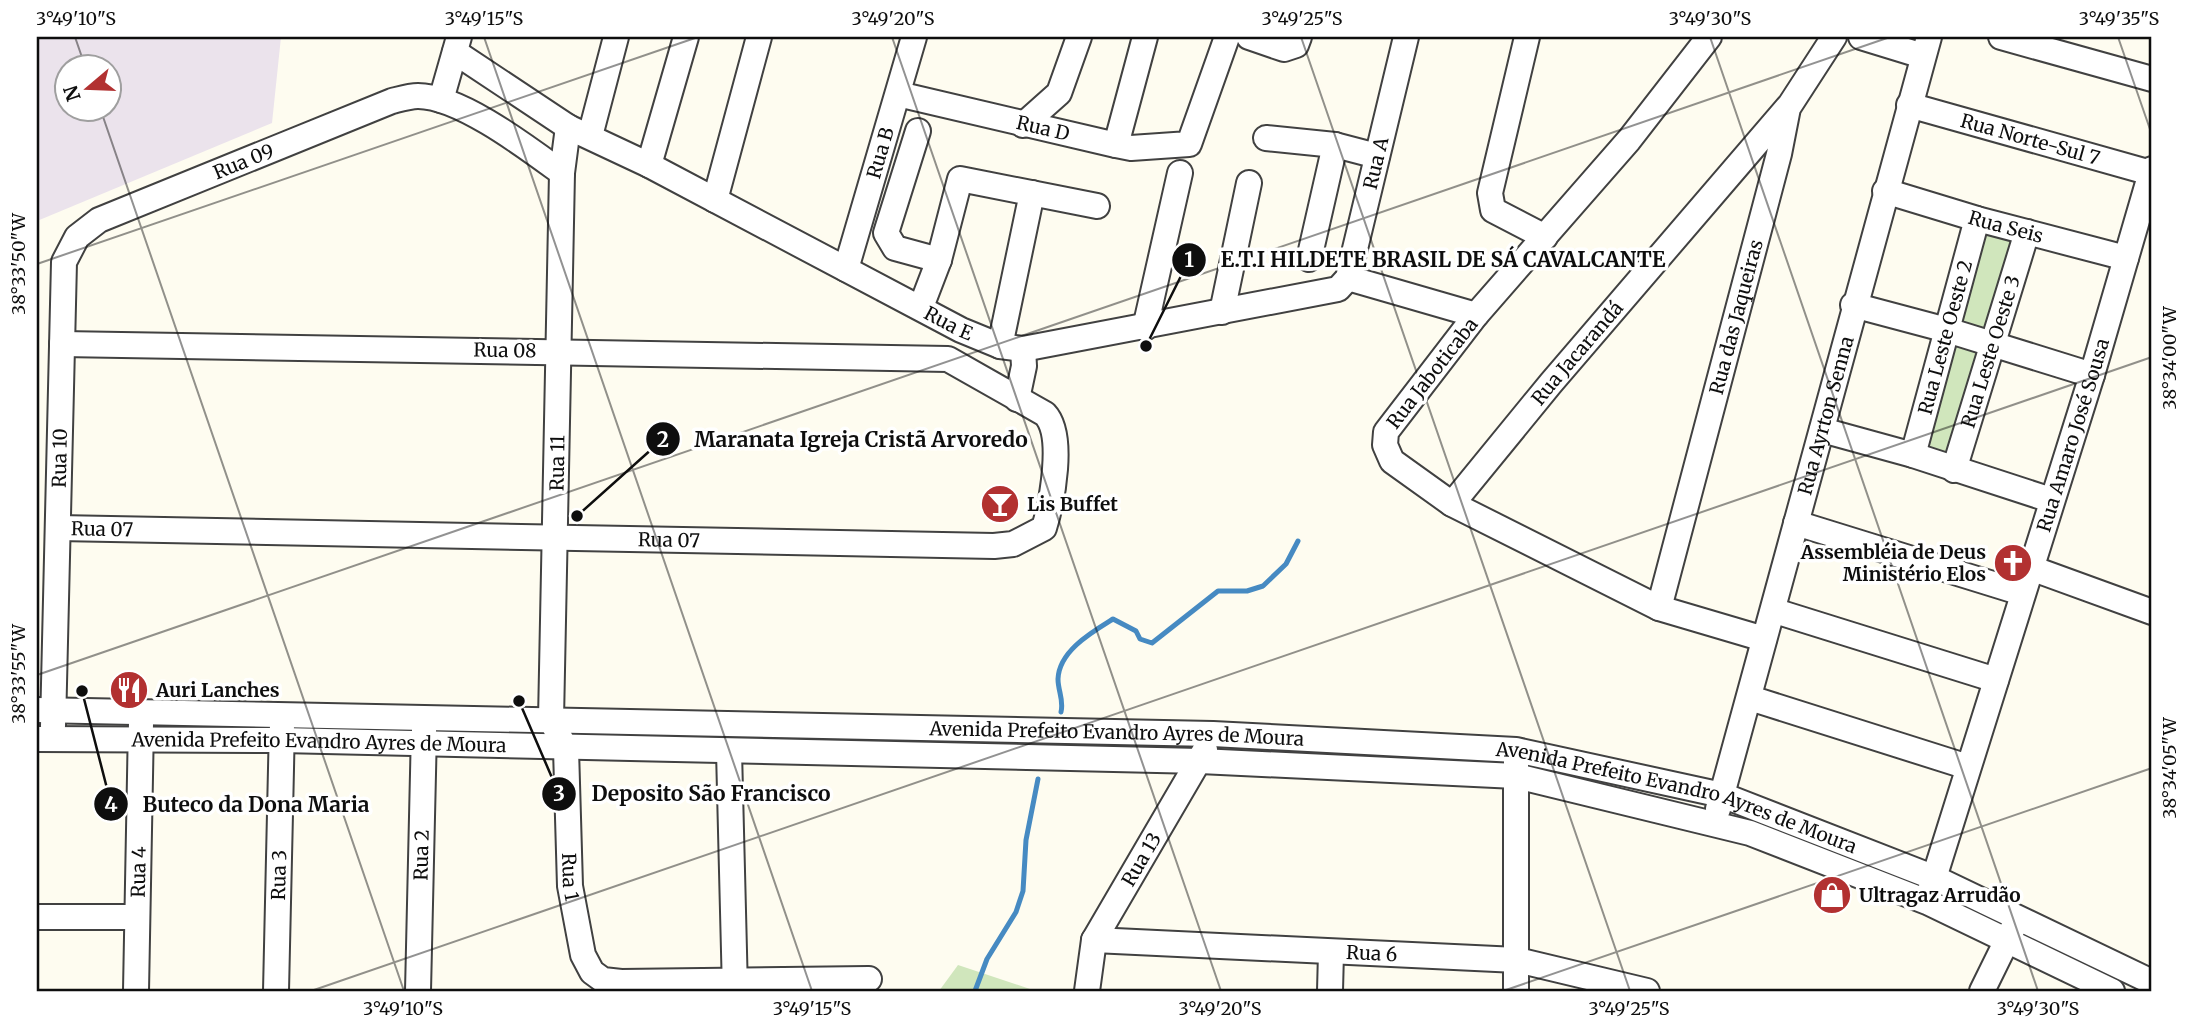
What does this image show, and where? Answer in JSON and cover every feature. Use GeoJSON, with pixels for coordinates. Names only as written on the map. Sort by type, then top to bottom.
{"type":"FeatureCollection","features":[{"type":"Feature","properties":{"kind":"street"},"geometry":{"type":"LineString","coordinates":[[562,173],[616,37]]}},
{"type":"Feature","properties":{"kind":"street"},"geometry":{"type":"LineString","coordinates":[[649,165],[686,37]]}},
{"type":"Feature","properties":{"kind":"street"},"geometry":{"type":"LineString","coordinates":[[715,200],[759,37]]}},
{"type":"Feature","properties":{"kind":"street","name":"Rua B"},"geometry":{"type":"LineString","coordinates":[[846,270],[914,37]]}},
{"type":"Feature","properties":{"kind":"street"},"geometry":{"type":"LineString","coordinates":[[1023,125],[1059,93],[1079,37]]}},
{"type":"Feature","properties":{"kind":"street"},"geometry":{"type":"LineString","coordinates":[[1115,145],[1146,37]]}},
{"type":"Feature","properties":{"kind":"street","name":"Rua D"},"geometry":{"type":"LineString","coordinates":[[898,94],[1131,148],[1189,144],[1227,37]]}},
{"type":"Feature","properties":{"kind":"street"},"geometry":{"type":"LineString","coordinates":[[1249,37],[1284,49],[1296,45],[1299,37]]}},
{"type":"Feature","properties":{"kind":"street","name":"Rua A"},"geometry":{"type":"LineString","coordinates":[[1344,283],[1406,37]]}},
{"type":"Feature","properties":{"kind":"street"},"geometry":{"type":"LineString","coordinates":[[1527,37],[1490,193],[1493,210],[1545,237]]}},
{"type":"Feature","properties":{"kind":"street","name":"Rua Jaboticaba"},"geometry":{"type":"LineString","coordinates":[[1709,37],[1629,140],[1476,315],[1385,432],[1385,444],[1392,461],[1452,504],[1659,608],[1764,639]]}},
{"type":"Feature","properties":{"kind":"street","name":"Rua das Jaqueiras"},"geometry":{"type":"LineString","coordinates":[[1659,608],[1779,154],[1788,108],[1834,37]]}},
{"type":"Feature","properties":{"kind":"street"},"geometry":{"type":"LineString","coordinates":[[1861,37],[1926,46]]}},
{"type":"Feature","properties":{"kind":"street"},"geometry":{"type":"LineString","coordinates":[[2001,37],[2152,79]]}},
{"type":"Feature","properties":{"kind":"street"},"geometry":{"type":"LineString","coordinates":[[442,100],[457,45],[579,132]]}},
{"type":"Feature","properties":{"kind":"street","name":"Rua Ayrton Senna"},"geometry":{"type":"LineString","coordinates":[[1715,823],[1764,639],[1774,611],[1853,306],[1926,46]]}},
{"type":"Feature","properties":{"kind":"street","name":"Rua 09"},"geometry":{"type":"LineString","coordinates":[[64,262],[77,237],[99,220],[391,101],[419,96],[442,100],[499,128],[562,173]]}},
{"type":"Feature","properties":{"kind":"street","name":"Rua Norte-Sul 7"},"geometry":{"type":"LineString","coordinates":[[1909,105],[2152,171]]}},
{"type":"Feature","properties":{"kind":"street","name":"Rua Jacarandá"},"geometry":{"type":"LineString","coordinates":[[1452,504],[1551,383],[1788,108]]}},
{"type":"Feature","properties":{"kind":"street"},"geometry":{"type":"LineString","coordinates":[[918,131],[887,233],[895,248],[939,260]]}},
{"type":"Feature","properties":{"kind":"street","name":"Rua E"},"geometry":{"type":"LineString","coordinates":[[579,132],[649,165],[961,330],[1012,348]]}},
{"type":"Feature","properties":{"kind":"street"},"geometry":{"type":"LineString","coordinates":[[1266,138],[1335,145],[1377,156]]}},
{"type":"Feature","properties":{"kind":"street"},"geometry":{"type":"LineString","coordinates":[[1309,258],[1335,145]]}},
{"type":"Feature","properties":{"kind":"street","name":"Rua Amaro José Sousa"},"geometry":{"type":"LineString","coordinates":[[1927,902],[2092,375],[2152,171]]}},
{"type":"Feature","properties":{"kind":"street","name":"Rua 11"},"geometry":{"type":"LineString","coordinates":[[562,173],[551,720],[566,749]]}},
{"type":"Feature","properties":{"kind":"street"},"geometry":{"type":"LineString","coordinates":[[1145,328],[1180,173]]}},
{"type":"Feature","properties":{"kind":"street"},"geometry":{"type":"LineString","coordinates":[[921,307],[939,260],[960,179],[1097,206]]}},
{"type":"Feature","properties":{"kind":"street"},"geometry":{"type":"LineString","coordinates":[[1222,312],[1249,183]]}},
{"type":"Feature","properties":{"kind":"street","name":"Rua Seis"},"geometry":{"type":"LineString","coordinates":[[1885,191],[1977,219],[2126,258]]}},
{"type":"Feature","properties":{"kind":"street"},"geometry":{"type":"LineString","coordinates":[[1017,399],[1023,375],[1012,348],[1032,193]]}},
{"type":"Feature","properties":{"kind":"street","name":"Rua Leste Oeste 2"},"geometry":{"type":"LineString","coordinates":[[1913,455],[1977,219]]}},
{"type":"Feature","properties":{"kind":"street","name":"Rua Leste Oeste 3"},"geometry":{"type":"LineString","coordinates":[[1954,470],[2027,232]]}},
{"type":"Feature","properties":{"kind":"street","name":"Rua 10"},"geometry":{"type":"LineString","coordinates":[[45,739],[58,528],[64,262]]}},
{"type":"Feature","properties":{"kind":"street"},"geometry":{"type":"LineString","coordinates":[[1012,348],[1145,328],[1344,283],[1476,315]]}},
{"type":"Feature","properties":{"kind":"street"},"geometry":{"type":"LineString","coordinates":[[1853,306],[1947,330],[2092,375]]}},
{"type":"Feature","properties":{"kind":"street"},"geometry":{"type":"LineString","coordinates":[[948,359],[961,330]]}},
{"type":"Feature","properties":{"kind":"street","name":"Rua 08"},"geometry":{"type":"LineString","coordinates":[[62,344],[948,359]]}},
{"type":"Feature","properties":{"kind":"street","name":"Rua 07"},"geometry":{"type":"LineString","coordinates":[[58,528],[873,546],[1013,544],[1044,528],[1051,505],[1055,440],[1050,419],[948,359]]}},
{"type":"Feature","properties":{"kind":"street"},"geometry":{"type":"LineString","coordinates":[[1822,430],[1913,455],[2051,500]]}},
{"type":"Feature","properties":{"kind":"street"},"geometry":{"type":"LineString","coordinates":[[1796,523],[2022,593]]}},
{"type":"Feature","properties":{"kind":"street"},"geometry":{"type":"LineString","coordinates":[[2031,568],[2152,612]]}},
{"type":"Feature","properties":{"kind":"street"},"geometry":{"type":"LineString","coordinates":[[1774,611],[1996,680]]}},
{"type":"Feature","properties":{"kind":"street"},"geometry":{"type":"LineString","coordinates":[[1749,698],[1968,767]]}},
{"type":"Feature","properties":{"kind":"street","name":"Avenida Prefeito Evandro Ayres de Moura"},"geometry":{"type":"LineString","coordinates":[[45,710],[141,712],[423,746],[1167,760],[1516,776],[1750,833],[1927,902],[2112,991]]}},
{"type":"Feature","properties":{"kind":"street","name":"Rua 4"},"geometry":{"type":"LineString","coordinates":[[136,991],[141,712]]}},
{"type":"Feature","properties":{"kind":"street","name":"Avenida Prefeito Evandro Ayres de Moura"},"geometry":{"type":"LineString","coordinates":[[45,739],[140,739],[424,719],[1213,734],[1517,750],[1722,794],[1935,878],[2152,982]]}},
{"type":"Feature","properties":{"kind":"street","name":"Rua 2"},"geometry":{"type":"LineString","coordinates":[[418,991],[424,719]]}},
{"type":"Feature","properties":{"kind":"street","name":"Rua 3"},"geometry":{"type":"LineString","coordinates":[[276,991],[281,728]]}},
{"type":"Feature","properties":{"kind":"street"},"geometry":{"type":"LineString","coordinates":[[1167,760],[1169,733]]}},
{"type":"Feature","properties":{"kind":"street","name":"Rua 13"},"geometry":{"type":"LineString","coordinates":[[1087,991],[1094,940],[1200,761],[1213,734]]}},
{"type":"Feature","properties":{"kind":"street","name":"Rua 1"},"geometry":{"type":"LineString","coordinates":[[566,749],[570,886],[583,955],[592,972],[603,980],[621,982],[734,986]]}},
{"type":"Feature","properties":{"kind":"street"},"geometry":{"type":"LineString","coordinates":[[1516,991],[1517,750]]}},
{"type":"Feature","properties":{"kind":"street"},"geometry":{"type":"LineString","coordinates":[[729,751],[734,986],[869,979]]}},
{"type":"Feature","properties":{"kind":"street"},"geometry":{"type":"LineString","coordinates":[[37,917],[137,917]]}},
{"type":"Feature","properties":{"kind":"street"},"geometry":{"type":"LineString","coordinates":[[1982,991],[2018,918]]}},
{"type":"Feature","properties":{"kind":"street","name":"Rua 6"},"geometry":{"type":"LineString","coordinates":[[1094,940],[1517,960],[1647,991]]}},
{"type":"Feature","properties":{"kind":"street"},"geometry":{"type":"LineString","coordinates":[[1329,991],[1331,952]]}},
{"type":"Feature","properties":{"kind":"shaded area"},"geometry":{"type":"Polygon","coordinates":[[[37,37],[281,37],[272,123],[37,221],[37,37]]]}},
{"type":"Feature","properties":{"kind":"green space"},"geometry":{"type":"Polygon","coordinates":[[[1984,227],[2018,242],[1989,335],[1954,329],[1984,227]]]}},
{"type":"Feature","properties":{"kind":"green space"},"geometry":{"type":"Polygon","coordinates":[[[1954,339],[1983,355],[1952,457],[1923,452],[1954,339]]]}},
{"type":"Feature","properties":{"kind":"green space"},"geometry":{"type":"Polygon","coordinates":[[[958,965],[1036,991],[939,991],[958,965]]]}},
{"type":"Feature","properties":{"kind":"waterway"},"geometry":{"type":"LineString","coordinates":[[1061,712],[1058,679],[1060,669],[1070,651],[1087,636],[1113,619],[1136,631],[1140,639],[1152,643],[1218,591],[1247,591],[1263,586],[1286,564],[1298,541]]}},
{"type":"Feature","properties":{"kind":"waterway"},"geometry":{"type":"LineString","coordinates":[[975,991],[987,959],[1016,912],[1023,891],[1026,840],[1038,779]]}},
{"type":"Feature","properties":{"kind":"place","name":"E.T.I HILDETE BRASIL DE SÁ CAVALCANTE"},"geometry":{"type":"Point","coordinates":[1146,346]}},
{"type":"Feature","properties":{"kind":"place","name":"Lis Buffet"},"geometry":{"type":"Point","coordinates":[1000,504]}},
{"type":"Feature","properties":{"kind":"place","name":"Maranata Igreja Cristã Arvoredo"},"geometry":{"type":"Point","coordinates":[577,516]}},
{"type":"Feature","properties":{"kind":"place","name":"Assembléia de Deus Ministério Elos"},"geometry":{"type":"Point","coordinates":[2013,563]}},
{"type":"Feature","properties":{"kind":"place","name":"Auri Lanches"},"geometry":{"type":"Point","coordinates":[129,690]}},
{"type":"Feature","properties":{"kind":"place","name":"Buteco da Dona Maria"},"geometry":{"type":"Point","coordinates":[82,691]}},
{"type":"Feature","properties":{"kind":"place","name":"Deposito São Francisco"},"geometry":{"type":"Point","coordinates":[519,701]}},
{"type":"Feature","properties":{"kind":"place","name":"Ultragaz Arrudão"},"geometry":{"type":"Point","coordinates":[1832,895]}}]}
